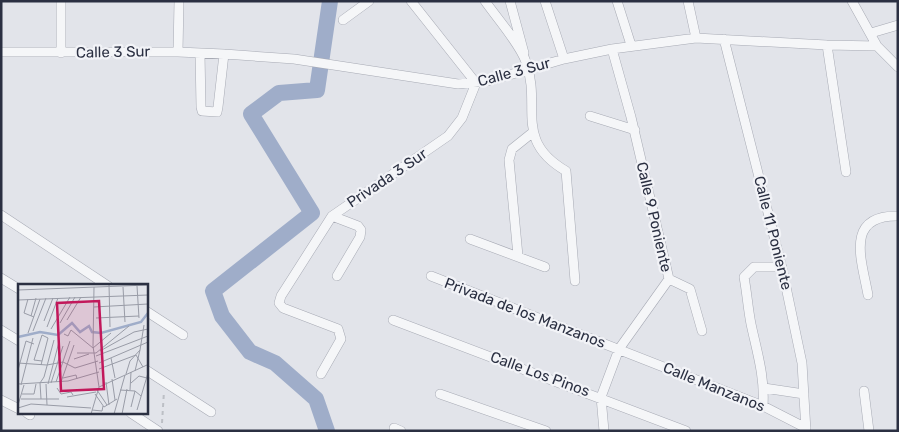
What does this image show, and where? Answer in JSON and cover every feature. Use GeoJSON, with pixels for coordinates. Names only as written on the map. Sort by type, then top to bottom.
{"type":"FeatureCollection","features":[{"type":"Feature","properties":{"kind":"street"},"geometry":{"type":"LineString","coordinates":[[61,1],[61,53]]}},
{"type":"Feature","properties":{"kind":"street"},"geometry":{"type":"LineString","coordinates":[[178,1],[178,52]]}},
{"type":"Feature","properties":{"kind":"street"},"geometry":{"type":"LineString","coordinates":[[343,20],[369,1]]}},
{"type":"Feature","properties":{"kind":"street"},"geometry":{"type":"LineString","coordinates":[[410,1],[476,83]]}},
{"type":"Feature","properties":{"kind":"street"},"geometry":{"type":"LineString","coordinates":[[485,1],[527,65]]}},
{"type":"Feature","properties":{"kind":"street"},"geometry":{"type":"LineString","coordinates":[[510,1],[527,65],[532,133],[542,153],[552,163],[566,171],[575,281]]}},
{"type":"Feature","properties":{"kind":"street"},"geometry":{"type":"LineString","coordinates":[[545,1],[564,59]]}},
{"type":"Feature","properties":{"kind":"street"},"geometry":{"type":"LineString","coordinates":[[617,1],[632,45]]}},
{"type":"Feature","properties":{"kind":"street"},"geometry":{"type":"LineString","coordinates":[[688,1],[696,38]]}},
{"type":"Feature","properties":{"kind":"street"},"geometry":{"type":"LineString","coordinates":[[852,1],[877,46],[898,66]]}},
{"type":"Feature","properties":{"kind":"street"},"geometry":{"type":"LineString","coordinates":[[870,32],[898,25]]}},
{"type":"Feature","properties":{"kind":"street","name":"Calle 3 Sur"},"geometry":{"type":"LineString","coordinates":[[1,52],[178,52],[224,54],[294,60],[441,83],[476,83],[527,65],[632,45],[696,38],[877,46]]}},
{"type":"Feature","properties":{"kind":"street","name":"Calle 11 Poniente"},"geometry":{"type":"LineString","coordinates":[[724,39],[782,266],[802,363],[806,430]]}},
{"type":"Feature","properties":{"kind":"street"},"geometry":{"type":"LineString","coordinates":[[827,45],[846,172]]}},
{"type":"Feature","properties":{"kind":"street","name":"Calle 9 Poniente"},"geometry":{"type":"LineString","coordinates":[[604,431],[601,397],[620,349],[669,279],[635,130],[612,49]]}},
{"type":"Feature","properties":{"kind":"street"},"geometry":{"type":"LineString","coordinates":[[200,53],[201,107],[202,112],[206,113],[217,112],[224,54]]}},
{"type":"Feature","properties":{"kind":"street","name":"Privada 3 Sur"},"geometry":{"type":"LineString","coordinates":[[322,374],[341,339],[341,334],[338,329],[284,308],[279,303],[281,296],[332,216],[448,136],[462,118],[476,83]]}},
{"type":"Feature","properties":{"kind":"street"},"geometry":{"type":"LineString","coordinates":[[590,116],[635,130]]}},
{"type":"Feature","properties":{"kind":"street"},"geometry":{"type":"LineString","coordinates":[[518,256],[509,160],[512,150],[532,133]]}},
{"type":"Feature","properties":{"kind":"street"},"geometry":{"type":"LineString","coordinates":[[1,215],[105,284]]}},
{"type":"Feature","properties":{"kind":"street"},"geometry":{"type":"LineString","coordinates":[[332,216],[358,226],[361,230],[360,237],[337,276]]}},
{"type":"Feature","properties":{"kind":"street"},"geometry":{"type":"LineString","coordinates":[[868,296],[860,246],[862,232],[871,221],[883,216],[898,216]]}},
{"type":"Feature","properties":{"kind":"street"},"geometry":{"type":"LineString","coordinates":[[470,239],[545,267]]}},
{"type":"Feature","properties":{"kind":"street"},"geometry":{"type":"LineString","coordinates":[[763,406],[764,388],[744,278],[754,267],[782,266]]}},
{"type":"Feature","properties":{"kind":"street","name":"Privada de los Manzanos"},"geometry":{"type":"LineString","coordinates":[[431,276],[620,349]]}},
{"type":"Feature","properties":{"kind":"street"},"geometry":{"type":"LineString","coordinates":[[1,278],[18,289]]}},
{"type":"Feature","properties":{"kind":"street"},"geometry":{"type":"LineString","coordinates":[[669,279],[690,289],[702,331]]}},
{"type":"Feature","properties":{"kind":"street"},"geometry":{"type":"LineString","coordinates":[[148,312],[183,335]]}},
{"type":"Feature","properties":{"kind":"street","name":"Calle Los Pinos"},"geometry":{"type":"LineString","coordinates":[[393,320],[601,397],[686,431]]}},
{"type":"Feature","properties":{"kind":"street"},"geometry":{"type":"LineString","coordinates":[[1,330],[18,340]]}},
{"type":"Feature","properties":{"kind":"street","name":"Calle Manzanos"},"geometry":{"type":"LineString","coordinates":[[620,349],[763,406],[806,430]]}},
{"type":"Feature","properties":{"kind":"street"},"geometry":{"type":"LineString","coordinates":[[148,371],[211,412]]}},
{"type":"Feature","properties":{"kind":"street"},"geometry":{"type":"LineString","coordinates":[[764,388],[804,394]]}},
{"type":"Feature","properties":{"kind":"street"},"geometry":{"type":"LineString","coordinates":[[864,391],[869,431]]}},
{"type":"Feature","properties":{"kind":"street"},"geometry":{"type":"LineString","coordinates":[[440,394],[546,431]]}},
{"type":"Feature","properties":{"kind":"street"},"geometry":{"type":"LineString","coordinates":[[1,400],[18,408]]}},
{"type":"Feature","properties":{"kind":"street"},"geometry":{"type":"LineString","coordinates":[[133,414],[160,431]]}},
{"type":"Feature","properties":{"kind":"path"},"geometry":{"type":"LineString","coordinates":[[160,431],[164,382]]}},
{"type":"Feature","properties":{"kind":"waterway"},"geometry":{"type":"LineString","coordinates":[[327,431],[316,399],[275,363],[250,352],[222,316],[213,291],[312,213],[251,114],[279,93],[317,90],[330,1]]}}]}
